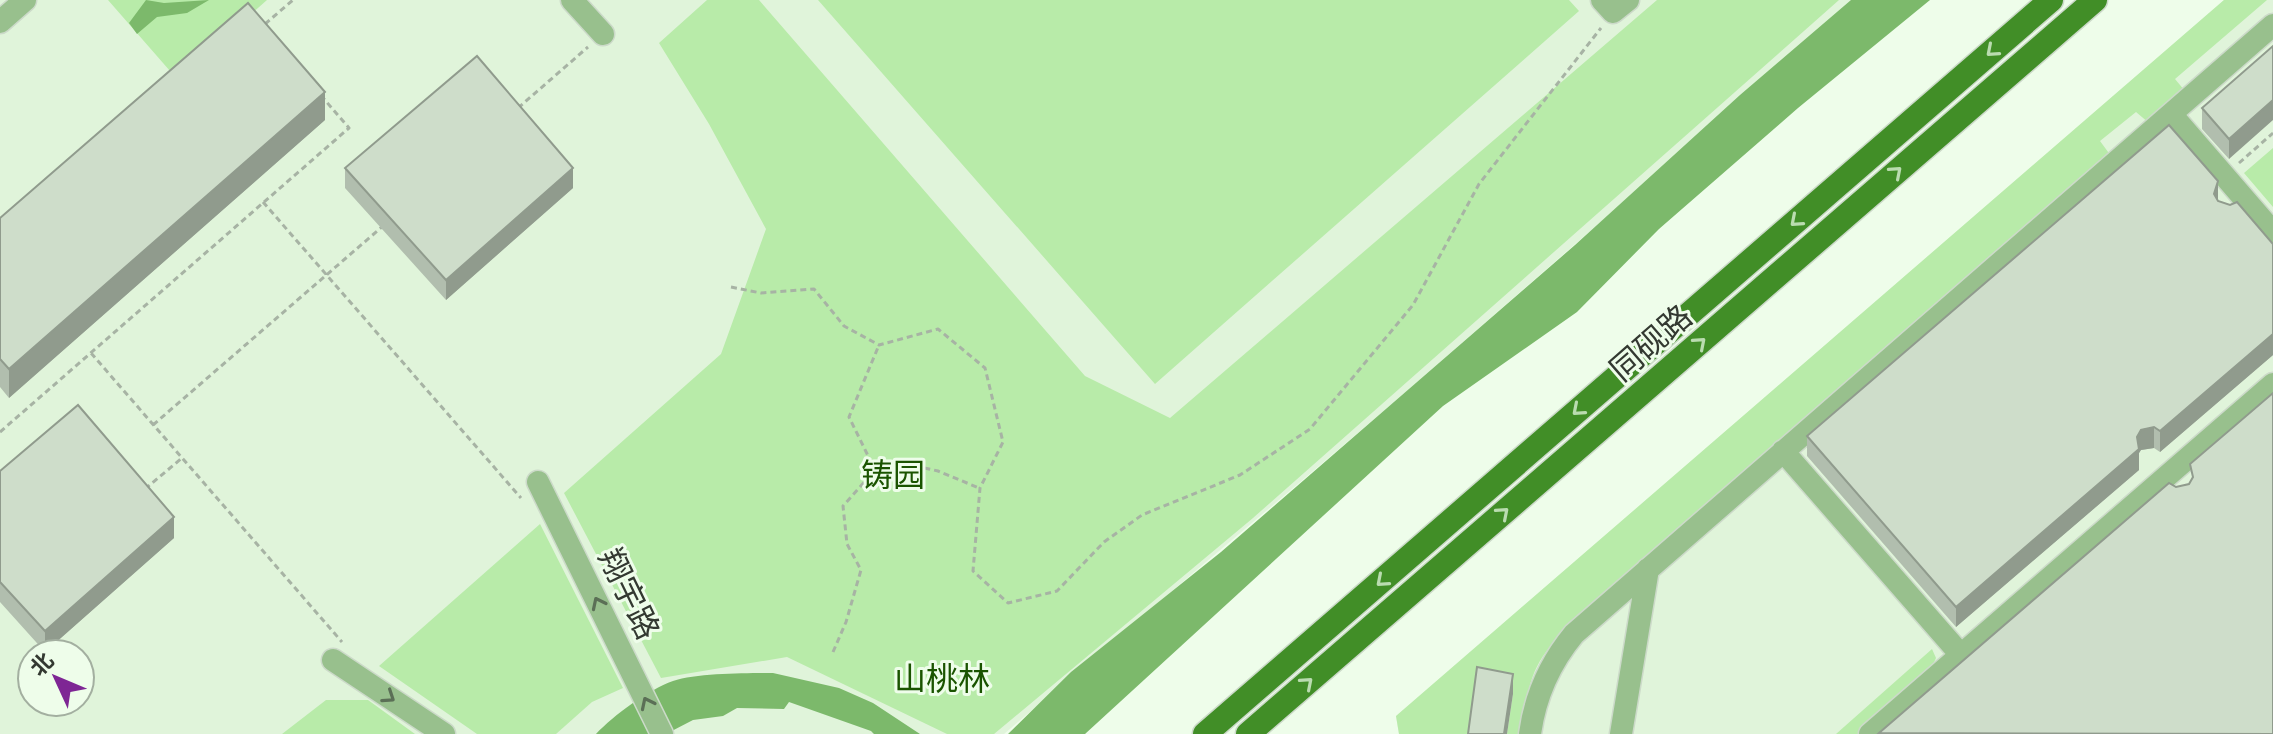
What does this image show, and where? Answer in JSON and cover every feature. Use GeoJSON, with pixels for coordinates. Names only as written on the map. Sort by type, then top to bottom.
{"type":"FeatureCollection","features":[{"type":"Feature","properties":{"kind":"main road","name":"同砚路"},"geometry":{"type":"LineString","coordinates":[[1205,734],[2051,0]]}},
{"type":"Feature","properties":{"kind":"main road","name":"同砚路"},"geometry":{"type":"LineString","coordinates":[[1248,734],[2095,0]]}},
{"type":"Feature","properties":{"kind":"street"},"geometry":{"type":"LineString","coordinates":[[0,22],[25,0]]}},
{"type":"Feature","properties":{"kind":"street"},"geometry":{"type":"LineString","coordinates":[[572,0],[603,34]]}},
{"type":"Feature","properties":{"kind":"street"},"geometry":{"type":"LineString","coordinates":[[1530,734],[1543,684],[1557,654],[1574,634],[2273,25]]}},
{"type":"Feature","properties":{"kind":"street"},"geometry":{"type":"LineString","coordinates":[[2171,114],[2224,176],[2236,205],[2273,232]]}},
{"type":"Feature","properties":{"kind":"street"},"geometry":{"type":"LineString","coordinates":[[1870,734],[2273,384]]}},
{"type":"Feature","properties":{"kind":"street"},"geometry":{"type":"LineString","coordinates":[[1783,451],[1961,655]]}},
{"type":"Feature","properties":{"kind":"street","name":"翔宇路"},"geometry":{"type":"LineString","coordinates":[[538,482],[662,734]]}},
{"type":"Feature","properties":{"kind":"street"},"geometry":{"type":"LineString","coordinates":[[1621,734],[1648,569]]}},
{"type":"Feature","properties":{"kind":"street"},"geometry":{"type":"LineString","coordinates":[[340,654],[444,734]]}},
{"type":"Feature","properties":{"kind":"path"},"geometry":{"type":"LineString","coordinates":[[261,27],[293,0]]}},
{"type":"Feature","properties":{"kind":"path"},"geometry":{"type":"LineString","coordinates":[[731,287],[761,293],[814,289],[844,326],[879,345],[938,329],[985,368],[1003,442],[980,488],[973,571],[1008,603],[1057,591],[1104,542],[1142,515],[1240,475],[1310,429],[1413,305],[1479,184],[1614,4]]}},
{"type":"Feature","properties":{"kind":"path"},"geometry":{"type":"LineString","coordinates":[[519,108],[603,34]]}},
{"type":"Feature","properties":{"kind":"path"},"geometry":{"type":"LineString","coordinates":[[0,432],[349,128],[319,94]]}},
{"type":"Feature","properties":{"kind":"path"},"geometry":{"type":"LineString","coordinates":[[2224,176],[2273,133]]}},
{"type":"Feature","properties":{"kind":"path"},"geometry":{"type":"LineString","coordinates":[[263,202],[521,498]]}},
{"type":"Feature","properties":{"kind":"path"},"geometry":{"type":"LineString","coordinates":[[153,425],[387,223]]}},
{"type":"Feature","properties":{"kind":"path"},"geometry":{"type":"LineString","coordinates":[[875,470],[849,417],[879,345]]}},
{"type":"Feature","properties":{"kind":"path"},"geometry":{"type":"LineString","coordinates":[[91,353],[182,458],[340,654]]}},
{"type":"Feature","properties":{"kind":"path"},"geometry":{"type":"LineString","coordinates":[[145,489],[182,458]]}},
{"type":"Feature","properties":{"kind":"path"},"geometry":{"type":"LineString","coordinates":[[833,652],[846,622],[861,570],[847,544],[843,506],[875,470],[911,465],[938,471],[980,488]]}},
{"type":"Feature","properties":{"kind":"shaded area"},"geometry":{"type":"Polygon","coordinates":[[[0,0],[1855,0],[1393,403],[1004,734],[0,734],[0,0]]]}},
{"type":"Feature","properties":{"kind":"shaded area"},"geometry":{"type":"Polygon","coordinates":[[[146,0],[164,3],[209,0],[187,13],[157,17],[137,34],[129,23],[146,0]]]}},
{"type":"Feature","properties":{"kind":"shaded area"},"geometry":{"type":"Polygon","coordinates":[[[1851,0],[1930,0],[1798,108],[1659,229],[1577,312],[1443,406],[1085,734],[1008,734],[1071,672],[1221,552],[1851,0]]]}},
{"type":"Feature","properties":{"kind":"shaded area"},"geometry":{"type":"Polygon","coordinates":[[[2224,0],[2273,0],[2273,734],[1399,734],[1396,716],[2224,0]]]}},
{"type":"Feature","properties":{"kind":"shaded area"},"geometry":{"type":"Polygon","coordinates":[[[773,673],[839,688],[873,703],[920,734],[874,734],[789,702],[784,709],[737,708],[723,716],[693,720],[666,734],[596,734],[632,704],[673,681],[708,675],[773,673]]]}},
{"type":"Feature","properties":{"kind":"green space"},"geometry":{"type":"Polygon","coordinates":[[[108,0],[267,0],[177,79],[108,0]]]}},
{"type":"Feature","properties":{"kind":"green space","name":"铸园"},"geometry":{"type":"Polygon","coordinates":[[[707,0],[759,0],[1085,376],[1170,418],[1657,0],[1839,0],[1253,518],[994,734],[947,734],[787,657],[661,678],[564,493],[721,354],[766,229],[709,124],[659,43],[707,0]]]}},
{"type":"Feature","properties":{"kind":"green space"},"geometry":{"type":"Polygon","coordinates":[[[818,0],[1569,0],[1579,11],[1155,384],[818,0]]]}},
{"type":"Feature","properties":{"kind":"green space"},"geometry":{"type":"Polygon","coordinates":[[[2224,0],[2267,0],[2175,79],[2185,91],[2149,123],[2136,112],[2100,141],[2111,156],[1572,622],[1549,648],[1535,671],[1519,734],[1507,734],[1513,694],[1471,734],[1399,734],[1396,716],[2224,0]]]}},
{"type":"Feature","properties":{"kind":"green space"},"geometry":{"type":"Polygon","coordinates":[[[2273,148],[2273,207],[2244,173],[2273,148]]]}},
{"type":"Feature","properties":{"kind":"green space"},"geometry":{"type":"Polygon","coordinates":[[[540,524],[623,688],[592,702],[556,734],[477,734],[379,666],[540,524]]]}},
{"type":"Feature","properties":{"kind":"green space"},"geometry":{"type":"Polygon","coordinates":[[[1932,649],[1936,658],[1931,668],[1902,699],[1858,734],[1836,734],[1932,649]]]}},
{"type":"Feature","properties":{"kind":"green space"},"geometry":{"type":"Polygon","coordinates":[[[326,700],[368,700],[415,734],[282,734],[326,700]]]}},
{"type":"Feature","properties":{"kind":"building"},"geometry":{"type":"Polygon","coordinates":[[[248,3],[325,92],[9,369],[0,359],[0,218],[248,3]]]}},
{"type":"Feature","properties":{"kind":"building"},"geometry":{"type":"Polygon","coordinates":[[[2273,46],[2273,100],[2229,139],[2202,108],[2273,46]]]}},
{"type":"Feature","properties":{"kind":"building"},"geometry":{"type":"Polygon","coordinates":[[[477,56],[573,168],[446,280],[345,168],[477,56]]]}},
{"type":"Feature","properties":{"kind":"building"},"geometry":{"type":"Polygon","coordinates":[[[2169,125],[2218,181],[2214,194],[2218,201],[2230,205],[2237,202],[2273,244],[2273,334],[2160,431],[2154,427],[2141,430],[2137,437],[2139,449],[1956,607],[1807,436],[2169,125]]]}},
{"type":"Feature","properties":{"kind":"building"},"geometry":{"type":"Polygon","coordinates":[[[2273,393],[2273,734],[1879,733],[2169,483],[2176,487],[2189,484],[2193,477],[2190,464],[2273,393]]]}},
{"type":"Feature","properties":{"kind":"building"},"geometry":{"type":"Polygon","coordinates":[[[78,405],[174,517],[45,631],[0,582],[0,471],[78,405]]]}},
{"type":"Feature","properties":{"kind":"building"},"geometry":{"type":"Polygon","coordinates":[[[1477,667],[1513,674],[1504,734],[1468,734],[1477,667]]]}},
{"type":"Feature","properties":{"kind":"park label","name":"山桃林"},"geometry":{"type":"Point","coordinates":[942,679]}}]}
